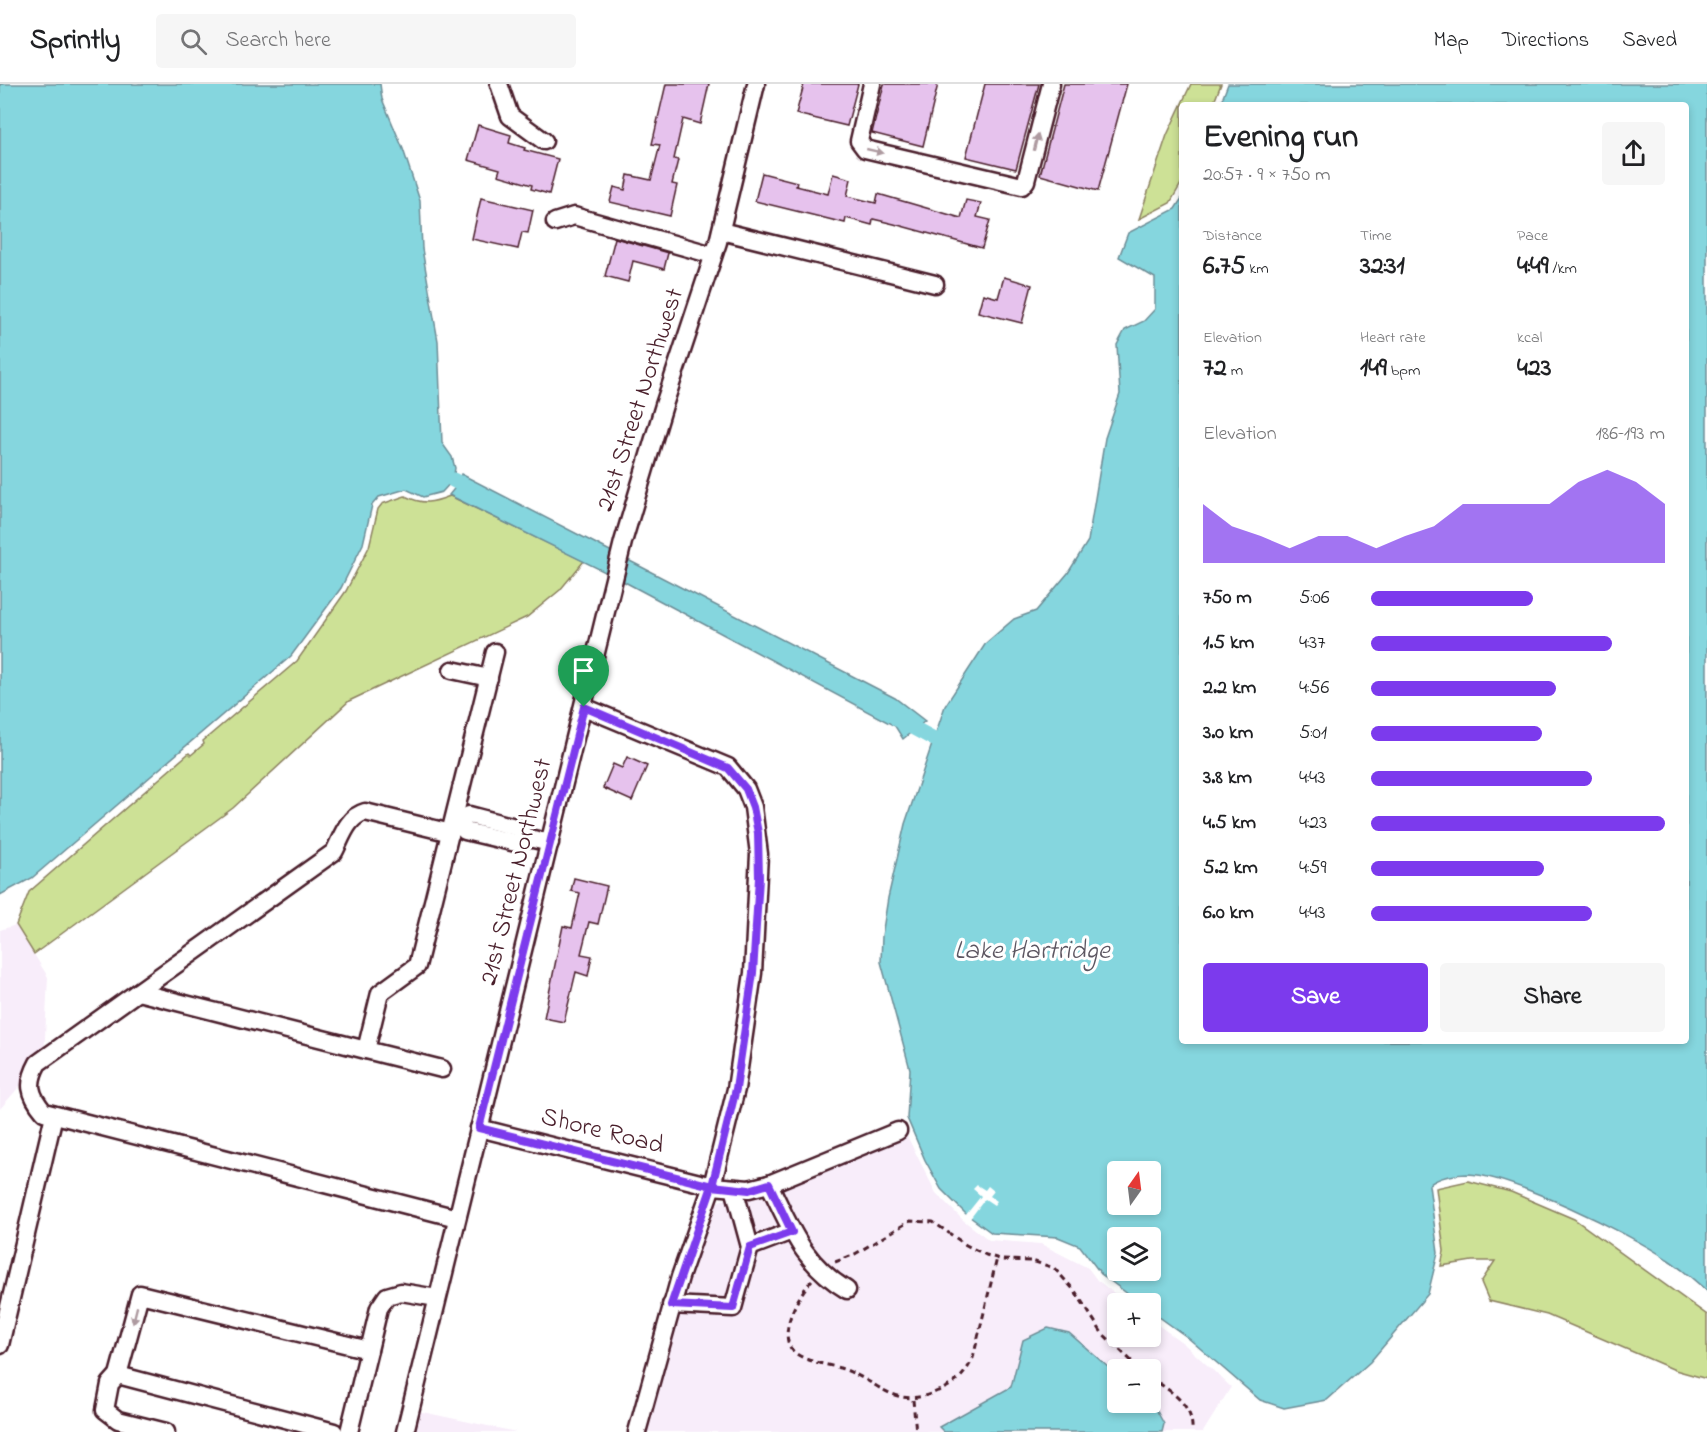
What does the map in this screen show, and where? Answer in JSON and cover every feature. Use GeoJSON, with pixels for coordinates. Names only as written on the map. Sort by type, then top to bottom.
{"type":"FeatureCollection","features":[{"type":"Feature","properties":{"kind":"street"},"geometry":{"type":"LineString","coordinates":[[499,84],[510,116],[544,141]]}},
{"type":"Feature","properties":{"kind":"street","name":"21st Street Northwest"},"geometry":{"type":"LineString","coordinates":[[405,1432],[584,707],[610,591],[623,542],[721,231],[756,84]]}},
{"type":"Feature","properties":{"kind":"street"},"geometry":{"type":"LineString","coordinates":[[872,84],[859,141],[865,149],[1022,186],[1026,181],[1051,84]]}},
{"type":"Feature","properties":{"kind":"street"},"geometry":{"type":"LineString","coordinates":[[555,222],[574,216],[713,255]]}},
{"type":"Feature","properties":{"kind":"street"},"geometry":{"type":"LineString","coordinates":[[721,231],[935,284]]}},
{"type":"Feature","properties":{"kind":"street"},"geometry":{"type":"LineString","coordinates":[[366,1050],[380,993],[417,966],[455,824],[495,652]]}},
{"type":"Feature","properties":{"kind":"street"},"geometry":{"type":"LineString","coordinates":[[452,669],[489,678]]}},
{"type":"Feature","properties":{"kind":"street"},"geometry":{"type":"LineString","coordinates":[[584,707],[728,768],[746,789],[753,807],[758,833],[759,878],[753,973],[736,1089],[712,1186],[671,1305],[637,1432]]}},
{"type":"Feature","properties":{"kind":"street"},"geometry":{"type":"LineString","coordinates":[[457,1218],[44,1112],[32,1098],[30,1079],[38,1063],[334,852],[352,818],[358,814],[365,812],[455,824],[469,815],[508,833],[519,828],[525,837],[550,843]]}},
{"type":"Feature","properties":{"kind":"street"},"geometry":{"type":"LineString","coordinates":[[138,992],[442,1069]]}},
{"type":"Feature","properties":{"kind":"street"},"geometry":{"type":"LineString","coordinates":[[0,1345],[54,1115]]}},
{"type":"Feature","properties":{"kind":"street","name":"Shore Road"},"geometry":{"type":"LineString","coordinates":[[479,1128],[712,1186],[749,1190],[898,1131]]}},
{"type":"Feature","properties":{"kind":"street"},"geometry":{"type":"LineString","coordinates":[[769,1184],[808,1259],[827,1278],[847,1290]]}},
{"type":"Feature","properties":{"kind":"street"},"geometry":{"type":"LineString","coordinates":[[671,1305],[733,1308],[750,1247],[734,1188]]}},
{"type":"Feature","properties":{"kind":"street"},"geometry":{"type":"LineString","coordinates":[[750,1247],[792,1232]]}},
{"type":"Feature","properties":{"kind":"street"},"geometry":{"type":"LineString","coordinates":[[349,1432],[379,1308],[387,1296],[401,1292],[437,1298]]}},
{"type":"Feature","properties":{"kind":"street"},"geometry":{"type":"LineString","coordinates":[[166,1432],[118,1420],[105,1410],[110,1384],[118,1375],[140,1294],[369,1350]]}},
{"type":"Feature","properties":{"kind":"street"},"geometry":{"type":"LineString","coordinates":[[118,1375],[334,1432]]}},
{"type":"Feature","properties":{"kind":"path"},"geometry":{"type":"LineString","coordinates":[[831,1264],[855,1254],[910,1221],[924,1220],[943,1228],[966,1245],[997,1258],[1032,1261],[1054,1268],[1076,1291],[1102,1333],[1129,1359]]}},
{"type":"Feature","properties":{"kind":"path"},"geometry":{"type":"LineString","coordinates":[[815,1276],[802,1293],[788,1328],[787,1340],[791,1350],[799,1356],[842,1369],[895,1395],[913,1400],[950,1386],[968,1369],[973,1358],[997,1258]]}},
{"type":"Feature","properties":{"kind":"path"},"geometry":{"type":"LineString","coordinates":[[1161,1385],[1182,1401],[1191,1417],[1192,1432]]}},
{"type":"Feature","properties":{"kind":"path"},"geometry":{"type":"LineString","coordinates":[[913,1400],[916,1432]]}},
{"type":"Feature","properties":{"kind":"shaded area"},"geometry":{"type":"Polygon","coordinates":[[[16,925],[48,977],[44,1058],[0,1109],[0,930],[16,925]]]}},
{"type":"Feature","properties":{"kind":"shaded area"},"geometry":{"type":"Polygon","coordinates":[[[907,1136],[936,1193],[963,1220],[989,1240],[1041,1244],[1088,1268],[1097,1280],[1114,1293],[1107,1293],[1107,1347],[1161,1347],[1161,1327],[1183,1343],[1231,1387],[1203,1432],[1162,1432],[1164,1424],[1158,1413],[1161,1413],[1161,1359],[1107,1359],[1107,1367],[1095,1357],[1023,1340],[1012,1387],[939,1427],[944,1432],[646,1432],[672,1329],[714,1203],[731,1197],[748,1198],[765,1193],[793,1253],[824,1286],[849,1301],[857,1286],[832,1271],[807,1244],[780,1188],[907,1136]]]}},
{"type":"Feature","properties":{"kind":"shaded area"},"geometry":{"type":"Polygon","coordinates":[[[418,1411],[516,1432],[413,1432],[418,1411]]]}},
{"type":"Feature","properties":{"kind":"green space"},"geometry":{"type":"Polygon","coordinates":[[[1191,84],[1221,84],[1214,102],[1183,102],[1191,84]]]}},
{"type":"Feature","properties":{"kind":"green space"},"geometry":{"type":"Polygon","coordinates":[[[1179,110],[1179,187],[1170,203],[1139,219],[1167,135],[1179,110]]]}},
{"type":"Feature","properties":{"kind":"green space"},"geometry":{"type":"Polygon","coordinates":[[[405,496],[417,501],[428,502],[450,496],[584,561],[560,590],[527,617],[349,701],[233,808],[34,954],[16,925],[29,892],[189,753],[191,755],[204,744],[203,741],[297,661],[346,591],[369,547],[378,509],[382,504],[405,496]]]}},
{"type":"Feature","properties":{"kind":"green space"},"geometry":{"type":"Polygon","coordinates":[[[1468,1181],[1511,1192],[1574,1219],[1707,1315],[1707,1379],[1675,1370],[1547,1315],[1489,1301],[1481,1282],[1495,1261],[1472,1261],[1441,1266],[1444,1251],[1436,1188],[1468,1181]]]}},
{"type":"Feature","properties":{"kind":"water"},"geometry":{"type":"Polygon","coordinates":[[[0,84],[380,84],[382,99],[403,149],[420,201],[422,249],[438,341],[442,443],[452,457],[455,468],[453,480],[442,492],[423,497],[406,489],[379,497],[372,505],[363,544],[341,588],[291,656],[32,878],[0,895],[0,84]]]}},
{"type":"Feature","properties":{"kind":"water","name":"Lake Hartridge"},"geometry":{"type":"Polygon","coordinates":[[[1228,84],[1707,84],[1707,1291],[1677,1266],[1650,1248],[1570,1208],[1512,1184],[1487,1177],[1468,1174],[1447,1176],[1429,1185],[1438,1253],[1428,1294],[1370,1362],[1327,1400],[1284,1408],[1260,1400],[1187,1337],[1161,1318],[1161,1293],[1127,1293],[1110,1281],[1161,1281],[1161,1227],[1107,1227],[1107,1278],[1080,1246],[1058,1237],[992,1233],[966,1214],[941,1189],[925,1160],[907,1118],[910,1069],[881,962],[882,936],[888,898],[905,824],[945,706],[986,643],[1014,619],[1036,611],[1068,573],[1088,541],[1105,438],[1120,394],[1117,345],[1125,330],[1144,321],[1155,309],[1155,278],[1119,257],[1128,233],[1175,209],[1179,203],[1179,1044],[1689,1044],[1689,102],[1221,102],[1228,84]]]}},
{"type":"Feature","properties":{"kind":"water"},"geometry":{"type":"Polygon","coordinates":[[[461,474],[612,552],[607,573],[449,495],[458,484],[461,474]]]}},
{"type":"Feature","properties":{"kind":"water"},"geometry":{"type":"Polygon","coordinates":[[[626,559],[895,698],[925,721],[903,739],[895,726],[621,580],[626,559]]]}},
{"type":"Feature","properties":{"kind":"water"},"geometry":{"type":"Polygon","coordinates":[[[1048,1328],[1069,1333],[1107,1366],[1107,1413],[1158,1413],[1164,1424],[1162,1432],[944,1432],[939,1427],[1011,1387],[1023,1340],[1048,1328]]]}},
{"type":"Feature","properties":{"kind":"pier"},"geometry":{"type":"Polygon","coordinates":[[[977,1185],[985,1190],[988,1186],[994,1191],[990,1196],[997,1201],[994,1205],[985,1199],[969,1220],[965,1216],[981,1196],[973,1189],[977,1185]]]}},
{"type":"Feature","properties":{"kind":"building"},"geometry":{"type":"Polygon","coordinates":[[[666,84],[709,84],[700,124],[683,119],[674,159],[678,160],[672,184],[677,185],[670,216],[610,202],[614,187],[625,190],[628,175],[651,180],[660,145],[652,144],[666,84]]]}},
{"type":"Feature","properties":{"kind":"building"},"geometry":{"type":"Polygon","coordinates":[[[804,84],[858,84],[847,126],[796,114],[804,84]]]}},
{"type":"Feature","properties":{"kind":"building"},"geometry":{"type":"Polygon","coordinates":[[[884,84],[938,84],[923,146],[872,133],[884,84]]]}},
{"type":"Feature","properties":{"kind":"building"},"geometry":{"type":"Polygon","coordinates":[[[985,84],[1039,84],[1016,169],[966,157],[985,84]]]}},
{"type":"Feature","properties":{"kind":"building"},"geometry":{"type":"Polygon","coordinates":[[[1064,84],[1127,84],[1098,191],[1040,175],[1064,84]]]}},
{"type":"Feature","properties":{"kind":"building"},"geometry":{"type":"Polygon","coordinates":[[[478,125],[511,135],[509,143],[525,148],[524,150],[558,159],[549,194],[531,189],[532,185],[498,175],[500,169],[468,160],[478,125]]]}},
{"type":"Feature","properties":{"kind":"building"},"geometry":{"type":"Polygon","coordinates":[[[762,173],[797,182],[796,186],[828,194],[833,174],[851,179],[847,196],[876,203],[878,194],[961,218],[966,200],[981,203],[977,217],[990,220],[982,248],[873,219],[872,225],[846,218],[845,223],[755,201],[762,173]]]}},
{"type":"Feature","properties":{"kind":"building"},"geometry":{"type":"Polygon","coordinates":[[[481,198],[533,210],[528,233],[522,232],[518,249],[472,239],[481,198]]]}},
{"type":"Feature","properties":{"kind":"building"},"geometry":{"type":"Polygon","coordinates":[[[615,238],[668,253],[664,269],[633,261],[628,282],[605,276],[615,238]]]}},
{"type":"Feature","properties":{"kind":"building"},"geometry":{"type":"Polygon","coordinates":[[[1004,277],[1032,285],[1022,323],[978,312],[983,294],[998,298],[1004,277]]]}},
{"type":"Feature","properties":{"kind":"building"},"geometry":{"type":"Polygon","coordinates":[[[627,757],[647,766],[632,801],[603,788],[613,764],[622,768],[627,757]]]}},
{"type":"Feature","properties":{"kind":"building"},"geometry":{"type":"Polygon","coordinates":[[[574,878],[607,886],[598,924],[589,922],[581,954],[592,956],[588,976],[576,972],[564,1022],[544,1018],[563,926],[572,928],[580,893],[571,891],[574,878]]]}},
{"type":"Feature","properties":{"kind":"waterway"},"geometry":{"type":"LineString","coordinates":[[453,480],[477,492]]}},
{"type":"Feature","properties":{"kind":"waterway"},"geometry":{"type":"LineString","coordinates":[[897,719],[934,739]]}},
{"type":"Feature","properties":{"kind":"route"},"geometry":{"type":"LineString","coordinates":[[584,707],[479,1128],[712,1186],[671,1305],[691,1308],[733,1308],[750,1247],[792,1232],[769,1184],[749,1190],[712,1186],[736,1089],[753,973],[759,878],[758,833],[753,807],[746,789],[728,768],[584,707]]}}]}
